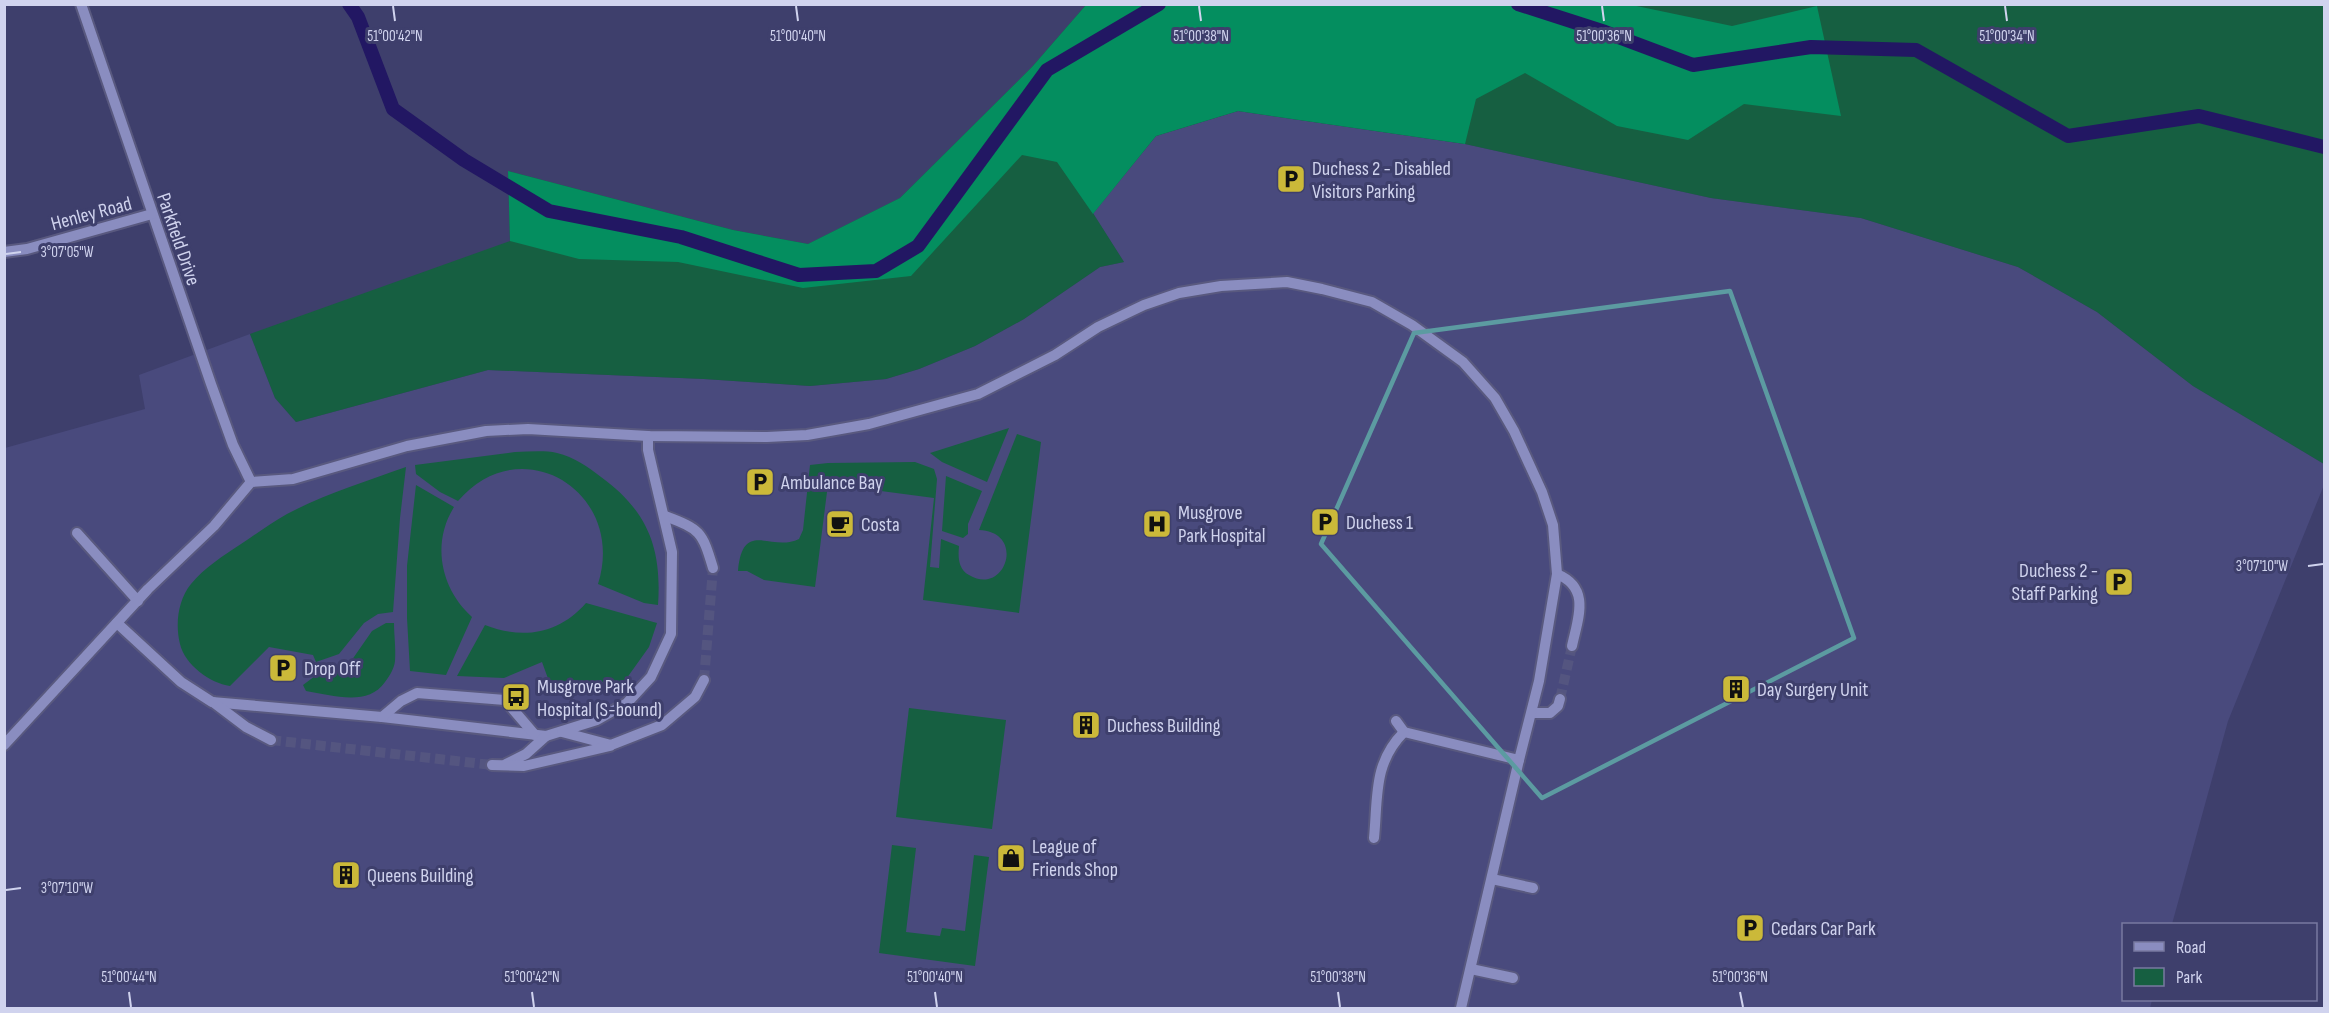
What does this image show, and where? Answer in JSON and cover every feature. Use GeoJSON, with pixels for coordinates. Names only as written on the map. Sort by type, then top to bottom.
{"type":"FeatureCollection","features":[{"type":"Feature","properties":{"kind":"street","name":"Parkfield Drive"},"geometry":{"type":"LineString","coordinates":[[81,4],[233,445],[251,482]]}},
{"type":"Feature","properties":{"kind":"street","name":"Henley Road"},"geometry":{"type":"LineString","coordinates":[[4,252],[27,249],[152,214]]}},
{"type":"Feature","properties":{"kind":"street"},"geometry":{"type":"LineString","coordinates":[[4,745],[138,601],[214,526],[251,482],[293,479],[407,446],[486,431],[528,429],[648,436],[797,436],[869,424],[978,394],[1055,355],[1098,327],[1143,305],[1179,293],[1221,286],[1287,282],[1372,302],[1412,325],[1463,362],[1494,398],[1514,431],[1542,492],[1553,525],[1557,574],[1532,713],[1461,1008]]}},
{"type":"Feature","properties":{"kind":"street"},"geometry":{"type":"LineString","coordinates":[[212,702],[382,717],[541,736],[562,732],[597,720],[616,710],[627,703],[651,677],[672,626],[672,552],[648,450],[648,436]]}},
{"type":"Feature","properties":{"kind":"street"},"geometry":{"type":"LineString","coordinates":[[665,516],[696,529],[707,548],[713,568]]}},
{"type":"Feature","properties":{"kind":"street"},"geometry":{"type":"LineString","coordinates":[[77,533],[138,601]]}},
{"type":"Feature","properties":{"kind":"street"},"geometry":{"type":"LineString","coordinates":[[1557,574],[1568,579],[1580,596],[1572,646]]}},
{"type":"Feature","properties":{"kind":"street"},"geometry":{"type":"LineString","coordinates":[[117,623],[181,682],[246,727],[271,740]]}},
{"type":"Feature","properties":{"kind":"street"},"geometry":{"type":"LineString","coordinates":[[541,736],[526,754],[498,765],[524,766],[550,761],[611,745],[662,725],[695,697],[704,680]]}},
{"type":"Feature","properties":{"kind":"street"},"geometry":{"type":"LineString","coordinates":[[382,717],[401,701],[417,693],[505,700],[541,736]]}},
{"type":"Feature","properties":{"kind":"street"},"geometry":{"type":"LineString","coordinates":[[1532,713],[1550,713],[1558,706],[1560,699]]}},
{"type":"Feature","properties":{"kind":"street"},"geometry":{"type":"LineString","coordinates":[[1396,722],[1404,732],[1519,760]]}},
{"type":"Feature","properties":{"kind":"street"},"geometry":{"type":"LineString","coordinates":[[562,732],[611,745]]}},
{"type":"Feature","properties":{"kind":"street"},"geometry":{"type":"LineString","coordinates":[[1374,838],[1380,770],[1385,756],[1404,732]]}},
{"type":"Feature","properties":{"kind":"street"},"geometry":{"type":"LineString","coordinates":[[1492,879],[1533,888]]}},
{"type":"Feature","properties":{"kind":"street"},"geometry":{"type":"LineString","coordinates":[[1471,969],[1513,978]]}},
{"type":"Feature","properties":{"kind":"highlighted area"},"geometry":{"type":"Polygon","coordinates":[[[1730,291],[1854,638],[1542,798],[1321,544],[1414,333],[1730,291]]]}},
{"type":"Feature","properties":{"kind":"shaded area","name":"Musgrove Park Hospital"},"geometry":{"type":"Polygon","coordinates":[[[1238,111],[1465,144],[1711,198],[1861,218],[2018,267],[2097,312],[2193,386],[2324,464],[2324,485],[2228,721],[2172,923],[2122,923],[2122,1001],[2152,1001],[2150,1008],[5,1008],[5,448],[145,409],[139,375],[250,334],[275,398],[296,422],[488,370],[810,386],[886,379],[919,369],[975,346],[1024,319],[1100,267],[1124,262],[1093,214],[1156,136],[1238,111]]]}},
{"type":"Feature","properties":{"kind":"green space"},"geometry":{"type":"Polygon","coordinates":[[[1627,4],[1732,26],[1817,6],[1841,116],[1744,104],[1688,140],[1617,126],[1525,73],[1476,99],[1465,144],[1238,111],[1156,136],[1093,214],[1057,162],[1022,155],[911,276],[803,288],[678,262],[579,259],[510,241],[508,171],[733,230],[808,244],[900,198],[1032,67],[1086,5],[1627,4]]]}},
{"type":"Feature","properties":{"kind":"green space"},"geometry":{"type":"Polygon","coordinates":[[[1086,5],[2324,5],[2324,464],[2193,386],[2097,312],[2018,267],[1861,218],[1711,198],[1465,144],[1238,111],[1156,136],[1093,213],[1124,262],[1100,267],[1024,319],[975,346],[919,369],[886,379],[810,386],[488,370],[296,422],[275,398],[250,334],[510,241],[508,171],[733,230],[808,244],[900,198],[1032,67],[1086,5]]]}},
{"type":"Feature","properties":{"kind":"green space"},"geometry":{"type":"Polygon","coordinates":[[[1009,428],[987,482],[942,462],[930,453],[1009,428]]]}},
{"type":"Feature","properties":{"kind":"green space"},"geometry":{"type":"Polygon","coordinates":[[[1017,434],[1041,442],[1019,613],[923,600],[934,498],[828,484],[815,587],[764,580],[747,571],[738,571],[741,555],[752,541],[789,542],[799,539],[803,530],[810,465],[915,462],[934,469],[937,479],[930,567],[939,568],[941,539],[959,546],[960,562],[965,572],[982,579],[992,578],[1001,571],[1006,562],[1006,551],[1003,541],[994,533],[979,530],[1017,434]]]}},
{"type":"Feature","properties":{"kind":"green space"},"geometry":{"type":"Polygon","coordinates":[[[515,452],[557,453],[569,457],[601,477],[630,503],[649,533],[654,549],[659,585],[658,605],[644,603],[598,584],[603,551],[597,522],[583,498],[563,480],[538,470],[511,470],[483,480],[458,501],[440,492],[416,474],[415,465],[515,452]]]}},
{"type":"Feature","properties":{"kind":"green space"},"geometry":{"type":"Polygon","coordinates":[[[406,467],[393,612],[378,614],[364,623],[339,654],[316,662],[313,655],[269,647],[230,686],[214,681],[193,666],[180,644],[178,620],[183,597],[202,573],[214,562],[287,514],[331,494],[406,467]]]}},
{"type":"Feature","properties":{"kind":"green space"},"geometry":{"type":"Polygon","coordinates":[[[946,476],[982,491],[968,524],[968,534],[963,538],[942,531],[946,476]]]}},
{"type":"Feature","properties":{"kind":"green space"},"geometry":{"type":"Polygon","coordinates":[[[416,485],[454,507],[443,536],[441,551],[443,565],[453,593],[472,617],[446,675],[410,671],[407,566],[416,485]]]}},
{"type":"Feature","properties":{"kind":"green space"},"geometry":{"type":"Polygon","coordinates":[[[586,603],[657,623],[649,647],[614,696],[601,680],[554,695],[542,662],[504,678],[457,676],[485,625],[513,632],[540,631],[564,622],[586,603]]]}},
{"type":"Feature","properties":{"kind":"green space"},"geometry":{"type":"Polygon","coordinates":[[[386,623],[394,623],[395,661],[390,674],[378,690],[359,697],[338,697],[306,691],[303,685],[319,673],[335,673],[347,667],[372,631],[386,623]]]}},
{"type":"Feature","properties":{"kind":"green space"},"geometry":{"type":"Polygon","coordinates":[[[909,708],[1006,720],[992,829],[896,817],[909,708]]]}},
{"type":"Feature","properties":{"kind":"green space"},"geometry":{"type":"Polygon","coordinates":[[[892,845],[916,848],[906,932],[940,936],[942,928],[965,931],[974,855],[989,857],[975,966],[879,953],[892,845]]]}},
{"type":"Feature","properties":{"kind":"waterway"},"geometry":{"type":"LineString","coordinates":[[349,4],[358,17],[393,109],[464,160],[549,211],[681,237],[799,275],[876,271],[918,246],[1047,70],[1159,4]]}},
{"type":"Feature","properties":{"kind":"waterway"},"geometry":{"type":"LineString","coordinates":[[1518,4],[1605,32],[1693,65],[1811,47],[1916,50],[2068,136],[2199,116],[2324,147]]}},
{"type":"Feature","properties":{"kind":"tunnel"},"geometry":{"type":"LineString","coordinates":[[704,680],[713,568]]}},
{"type":"Feature","properties":{"kind":"tunnel"},"geometry":{"type":"LineString","coordinates":[[1560,699],[1572,646]]}},
{"type":"Feature","properties":{"kind":"tunnel"},"geometry":{"type":"LineString","coordinates":[[271,740],[492,765]]}},
{"type":"Feature","properties":{"kind":"place","name":"Duchess 2 - Disabled Visitors Parking"},"geometry":{"type":"Point","coordinates":[1291,179]}},
{"type":"Feature","properties":{"kind":"place","name":"Ambulance Bay"},"geometry":{"type":"Point","coordinates":[760,482]}},
{"type":"Feature","properties":{"kind":"place","name":"Duchess 1"},"geometry":{"type":"Point","coordinates":[1325,522]}},
{"type":"Feature","properties":{"kind":"place","name":"Costa"},"geometry":{"type":"Point","coordinates":[840,524]}},
{"type":"Feature","properties":{"kind":"place","name":"Musgrove Park Hospital"},"geometry":{"type":"Point","coordinates":[1157,524]}},
{"type":"Feature","properties":{"kind":"place","name":"Duchess 2 - Staff Parking"},"geometry":{"type":"Point","coordinates":[2119,582]}},
{"type":"Feature","properties":{"kind":"place","name":"Drop Off"},"geometry":{"type":"Point","coordinates":[283,668]}},
{"type":"Feature","properties":{"kind":"place","name":"Day Surgery Unit"},"geometry":{"type":"Point","coordinates":[1736,689]}},
{"type":"Feature","properties":{"kind":"place","name":"Musgrove Park Hospital (S-bound)"},"geometry":{"type":"Point","coordinates":[516,697]}},
{"type":"Feature","properties":{"kind":"place","name":"Duchess Building"},"geometry":{"type":"Point","coordinates":[1086,725]}},
{"type":"Feature","properties":{"kind":"place","name":"League of Friends Shop"},"geometry":{"type":"Point","coordinates":[1011,858]}},
{"type":"Feature","properties":{"kind":"place","name":"Queens Building"},"geometry":{"type":"Point","coordinates":[346,875]}},
{"type":"Feature","properties":{"kind":"place","name":"Cedars Car Park"},"geometry":{"type":"Point","coordinates":[1750,928]}}]}
